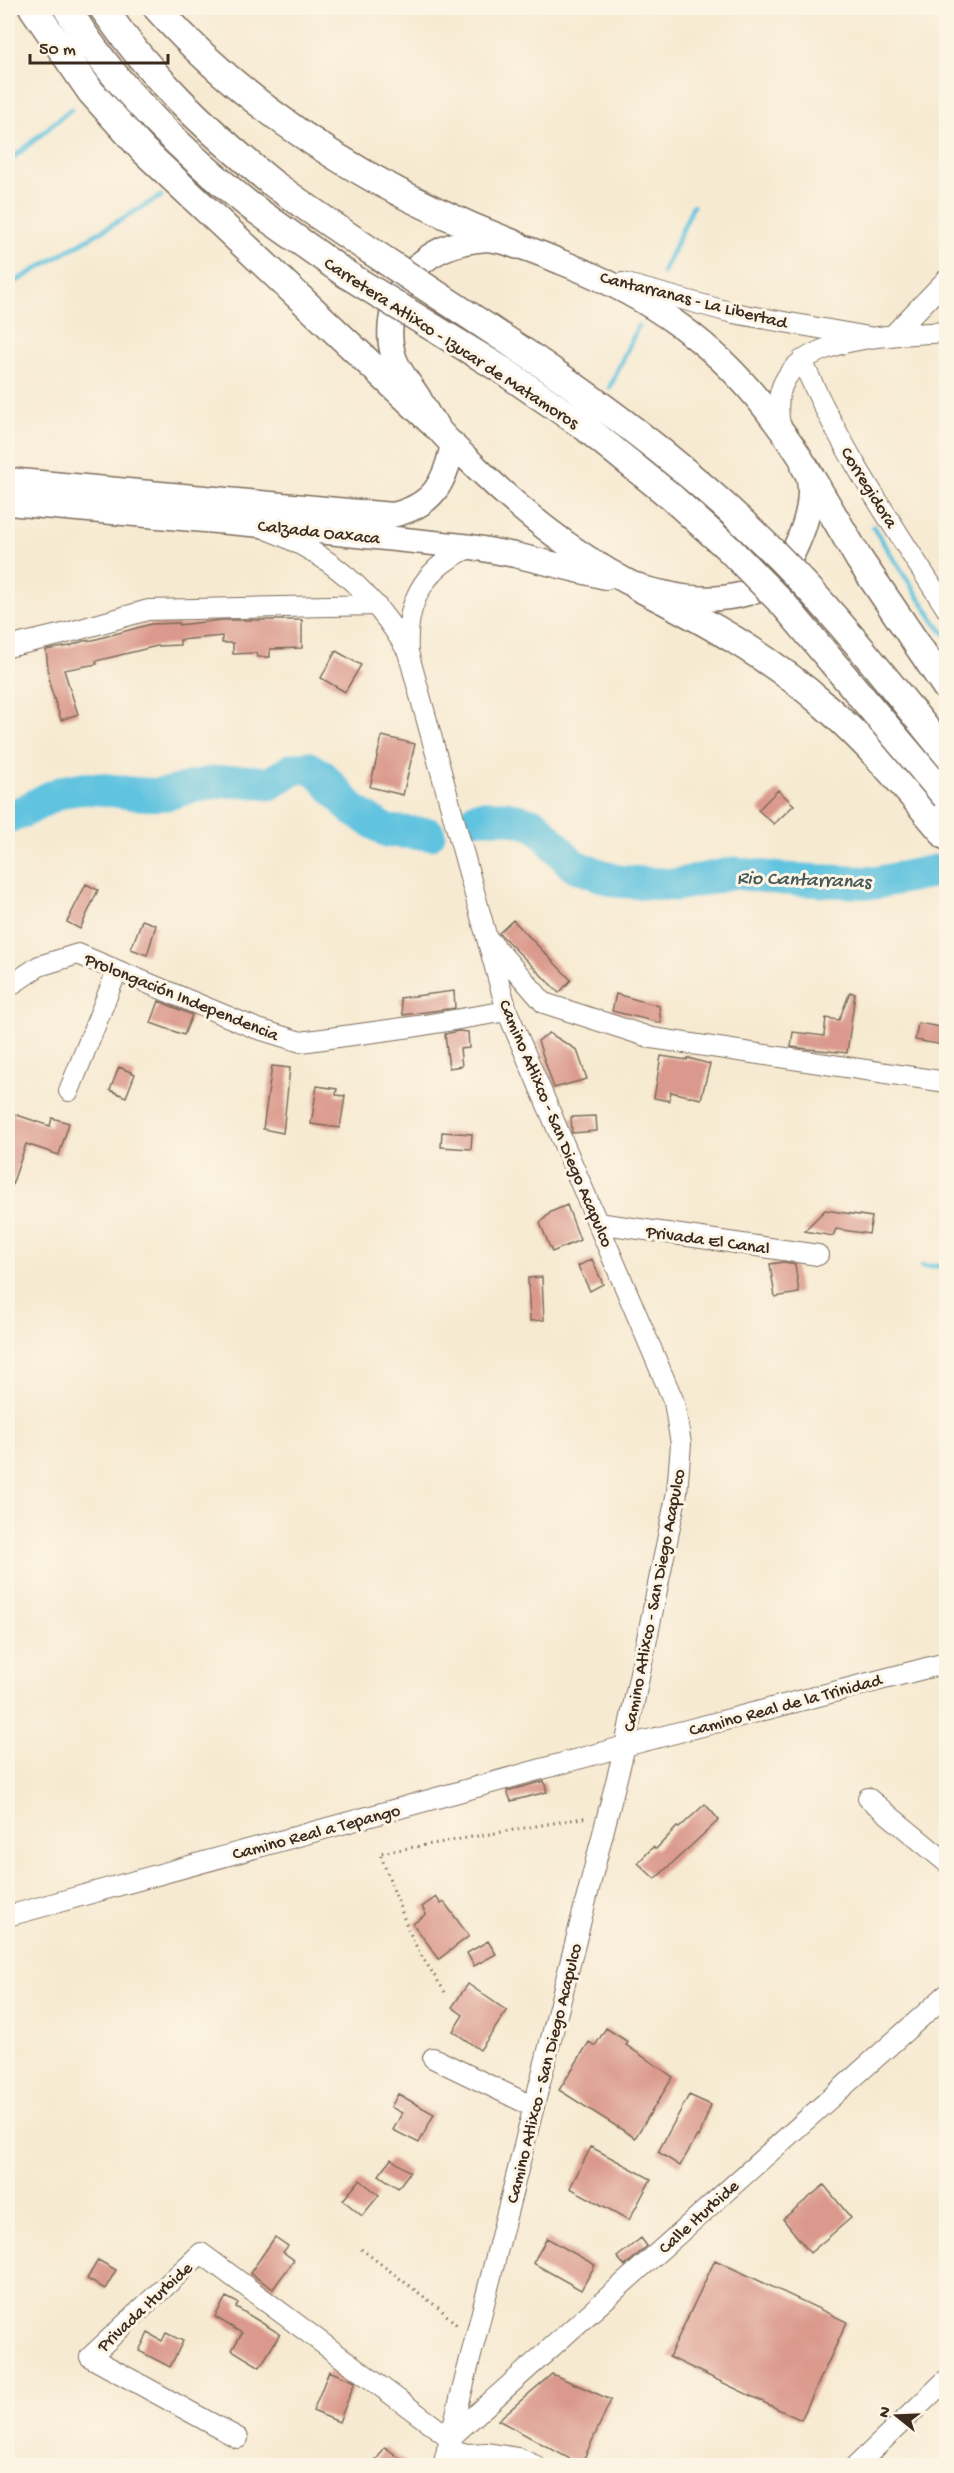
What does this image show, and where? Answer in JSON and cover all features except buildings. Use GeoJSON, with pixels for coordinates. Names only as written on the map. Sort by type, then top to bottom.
{"type":"FeatureCollection","features":[{"type":"Feature","properties":{"kind":"highway"},"geometry":{"type":"LineString","coordinates":[[33,8],[92,92],[143,150],[444,435]]}},
{"type":"Feature","properties":{"kind":"highway","name":"Carretera Atlixco - Izucar de Matamoros"},"geometry":{"type":"LineString","coordinates":[[67,8],[98,56],[130,93],[175,140],[249,205],[346,274],[502,370],[585,427],[669,495],[729,549],[785,606],[946,797]]}},
{"type":"Feature","properties":{"kind":"highway","name":"Carretera Atlixco - Izucar de Matamoros"},"geometry":{"type":"LineString","coordinates":[[103,8],[124,39],[171,93],[230,149],[271,182],[330,225],[533,357],[660,451],[730,512],[794,573],[946,753]]}},
{"type":"Feature","properties":{"kind":"highway"},"geometry":{"type":"LineString","coordinates":[[157,8],[242,89],[328,153],[424,207],[517,245]]}},
{"type":"Feature","properties":{"kind":"highway"},"geometry":{"type":"LineString","coordinates":[[805,467],[860,559],[946,687]]}},
{"type":"Feature","properties":{"kind":"highway"},"geometry":{"type":"LineString","coordinates":[[633,584],[745,646],[823,704],[870,749],[946,836]]}},
{"type":"Feature","properties":{"kind":"main road"},"geometry":{"type":"LineString","coordinates":[[633,584],[544,528],[512,501],[444,435],[397,366],[391,348],[392,319],[402,286],[419,264],[430,255],[458,243],[488,239],[517,245],[589,273],[639,297],[692,334],[744,383],[781,429],[805,467]]}},
{"type":"Feature","properties":{"kind":"main road","name":"Calzada Oaxaca"},"geometry":{"type":"LineString","coordinates":[[8,480],[392,515],[416,507],[437,489],[448,468],[444,435]]}},
{"type":"Feature","properties":{"kind":"main road","name":"Calzada Oaxaca"},"geometry":{"type":"LineString","coordinates":[[8,502],[472,547],[515,555],[687,598],[720,599],[751,591],[778,576],[794,551],[809,508],[810,487],[805,467]]}},
{"type":"Feature","properties":{"kind":"street","name":"Cantarranas - La Libertad"},"geometry":{"type":"LineString","coordinates":[[589,273],[733,313],[869,337]]}},
{"type":"Feature","properties":{"kind":"street"},"geometry":{"type":"LineString","coordinates":[[892,336],[946,280]]}},
{"type":"Feature","properties":{"kind":"street","name":"Cantarranas - La Libertad"},"geometry":{"type":"LineString","coordinates":[[781,429],[778,408],[783,387],[793,369],[802,360],[826,348],[869,337],[946,332]]}},
{"type":"Feature","properties":{"kind":"street","name":"Corregidora"},"geometry":{"type":"LineString","coordinates":[[802,360],[835,429],[860,473],[946,608]]}},
{"type":"Feature","properties":{"kind":"street","name":"Camino Atlixco - San Diego Acapulco"},"geometry":{"type":"LineString","coordinates":[[250,524],[285,538],[322,557],[347,576],[376,605],[408,652]]}},
{"type":"Feature","properties":{"kind":"street","name":"Camino Atlixco - San Diego Acapulco"},"geometry":{"type":"LineString","coordinates":[[447,2451],[625,1746],[677,1492],[681,1444],[674,1402],[507,1011],[408,652],[409,619],[420,589],[448,559],[472,547]]}},
{"type":"Feature","properties":{"kind":"street"},"geometry":{"type":"LineString","coordinates":[[8,647],[63,634],[148,609],[376,605]]}},
{"type":"Feature","properties":{"kind":"street"},"geometry":{"type":"LineString","coordinates":[[484,928],[544,1003],[652,1038],[946,1082]]}},
{"type":"Feature","properties":{"kind":"street","name":"Prolongación Independencia"},"geometry":{"type":"LineString","coordinates":[[8,987],[39,966],[78,954],[255,1029],[301,1042],[507,1011]]}},
{"type":"Feature","properties":{"kind":"street"},"geometry":{"type":"LineString","coordinates":[[69,1092],[117,971]]}},
{"type":"Feature","properties":{"kind":"street","name":"Privada El Canal"},"geometry":{"type":"LineString","coordinates":[[598,1223],[818,1255]]}},
{"type":"Feature","properties":{"kind":"street","name":"Camino Real de la Trinidad"},"geometry":{"type":"LineString","coordinates":[[625,1746],[946,1663]]}},
{"type":"Feature","properties":{"kind":"street","name":"Camino Real a Tepango"},"geometry":{"type":"LineString","coordinates":[[8,1916],[625,1746]]}},
{"type":"Feature","properties":{"kind":"street"},"geometry":{"type":"LineString","coordinates":[[868,1798],[946,1862]]}},
{"type":"Feature","properties":{"kind":"street","name":"Calle Iturbide"},"geometry":{"type":"LineString","coordinates":[[447,2451],[946,1995]]}},
{"type":"Feature","properties":{"kind":"street"},"geometry":{"type":"LineString","coordinates":[[433,2058],[534,2107]]}},
{"type":"Feature","properties":{"kind":"street","name":"Privada Iturbide"},"geometry":{"type":"LineString","coordinates":[[238,2438],[90,2356],[201,2253],[447,2451]]}},
{"type":"Feature","properties":{"kind":"street"},"geometry":{"type":"LineString","coordinates":[[856,2466],[946,2380]]}},
{"type":"Feature","properties":{"kind":"street"},"geometry":{"type":"LineString","coordinates":[[447,2451],[467,2454],[487,2453],[518,2458],[536,2466]]}},
{"type":"Feature","properties":{"kind":"path"},"geometry":{"type":"LineString","coordinates":[[445,1992],[419,1952],[408,1929],[380,1853],[608,1814]]}},
{"type":"Feature","properties":{"kind":"path"},"geometry":{"type":"LineString","coordinates":[[361,2249],[440,2309],[475,2341]]}},
{"type":"Feature","properties":{"kind":"waterway"},"geometry":{"type":"LineString","coordinates":[[8,162],[71,109]]}},
{"type":"Feature","properties":{"kind":"waterway"},"geometry":{"type":"LineString","coordinates":[[8,286],[161,196]]}},
{"type":"Feature","properties":{"kind":"waterway"},"geometry":{"type":"LineString","coordinates":[[663,273],[693,206]]}},
{"type":"Feature","properties":{"kind":"waterway"},"geometry":{"type":"LineString","coordinates":[[610,387],[638,326]]}},
{"type":"Feature","properties":{"kind":"waterway"},"geometry":{"type":"LineString","coordinates":[[873,527],[935,622],[946,635]]}},
{"type":"Feature","properties":{"kind":"waterway","name":"Rio Cantarranas"},"geometry":{"type":"LineString","coordinates":[[8,817],[66,791],[103,789],[153,795],[221,782],[269,784],[293,769],[307,767],[321,775],[353,810],[387,831],[429,834]]}},
{"type":"Feature","properties":{"kind":"waterway","name":"Rio Cantarranas"},"geometry":{"type":"LineString","coordinates":[[478,817],[506,817],[536,825],[573,865],[616,881],[675,885],[735,873],[782,879],[875,883],[936,871]]}},
{"type":"Feature","properties":{"kind":"waterway"},"geometry":{"type":"LineString","coordinates":[[922,1266],[946,1266]]}}]}
